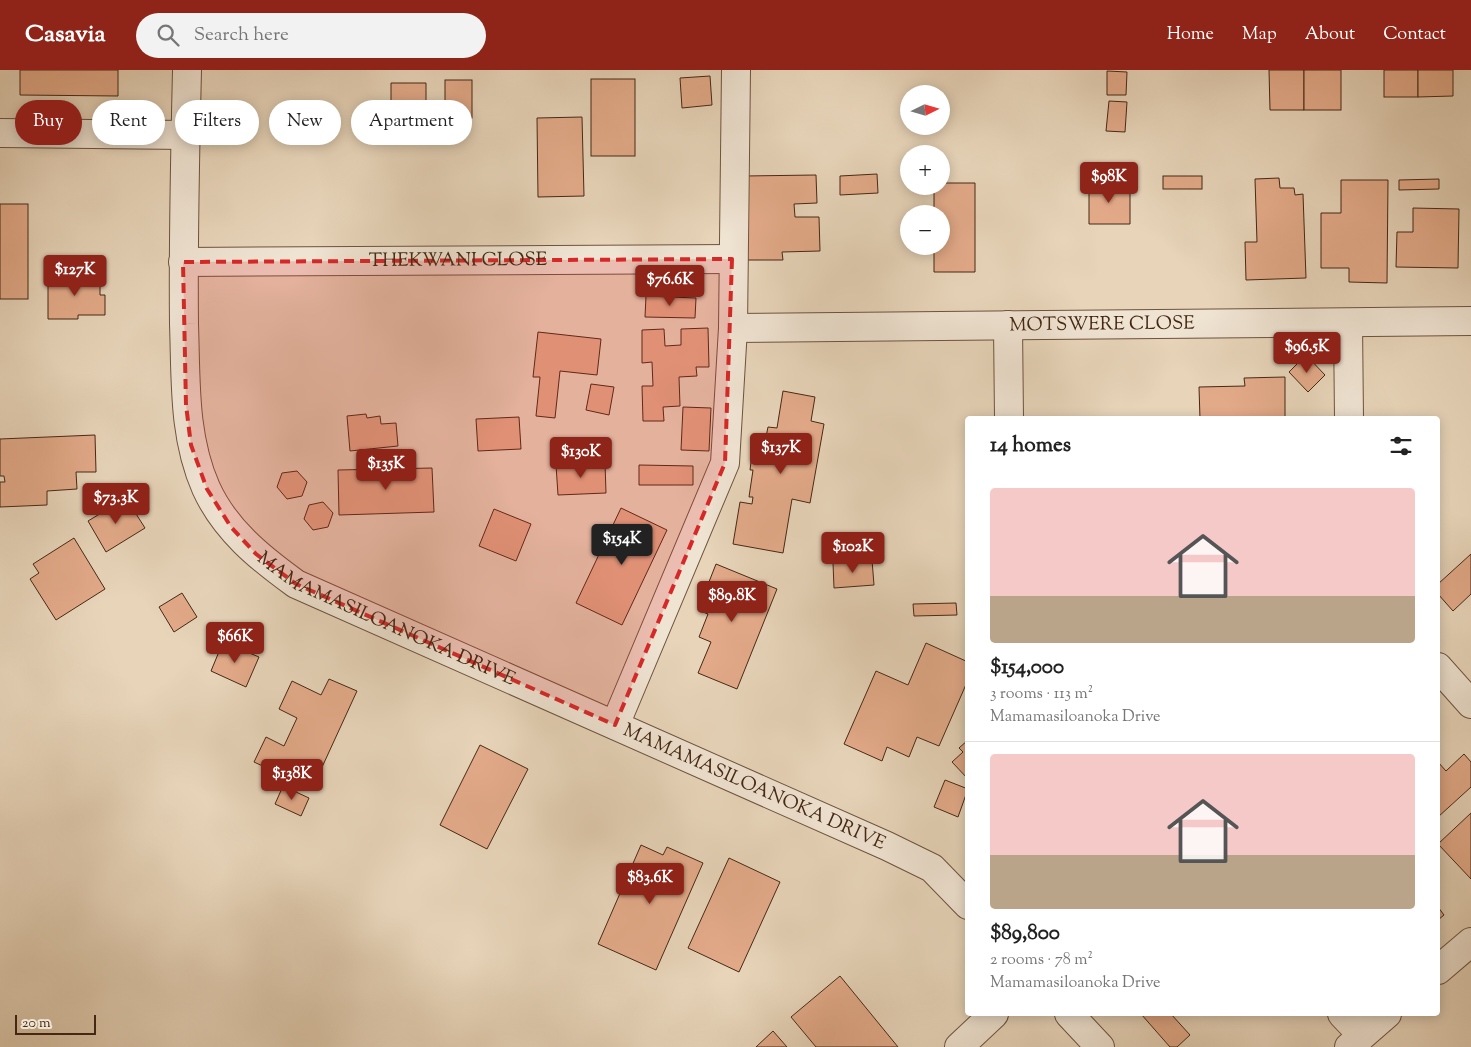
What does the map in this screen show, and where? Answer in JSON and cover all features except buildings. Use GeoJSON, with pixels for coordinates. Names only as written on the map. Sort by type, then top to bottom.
{"type":"FeatureCollection","features":[{"type":"Feature","properties":{"kind":"street","name":"MAMAMASILOANOKA DRIVE"},"geometry":{"type":"LineString","coordinates":[[187,70],[187,100]]}},
{"type":"Feature","properties":{"kind":"street"},"geometry":{"type":"LineString","coordinates":[[616,725],[725,464],[732,328],[736,70]]}},
{"type":"Feature","properties":{"kind":"street"},"geometry":{"type":"LineString","coordinates":[[0,133],[175,135]]}},
{"type":"Feature","properties":{"kind":"street","name":"MAMAMASILOANOKA DRIVE"},"geometry":{"type":"LineString","coordinates":[[186,145],[183,262],[186,405],[191,445],[207,489],[231,527],[256,554],[296,584],[887,846],[932,868],[965,901]]}},
{"type":"Feature","properties":{"kind":"street","name":"THEKWANI CLOSE"},"geometry":{"type":"LineString","coordinates":[[183,262],[732,258]]}},
{"type":"Feature","properties":{"kind":"street","name":"MOTSWERE CLOSE"},"geometry":{"type":"LineString","coordinates":[[732,328],[1471,321]]}},
{"type":"Feature","properties":{"kind":"street"},"geometry":{"type":"LineString","coordinates":[[1348,323],[1349,416]]}},
{"type":"Feature","properties":{"kind":"street"},"geometry":{"type":"LineString","coordinates":[[1008,325],[1009,416]]}},
{"type":"Feature","properties":{"kind":"street"},"geometry":{"type":"LineString","coordinates":[[1440,669],[1471,704]]}},
{"type":"Feature","properties":{"kind":"street"},"geometry":{"type":"LineString","coordinates":[[1440,968],[1471,942]]}},
{"type":"Feature","properties":{"kind":"street"},"geometry":{"type":"LineString","coordinates":[[959,1047],[992,1016]]}},
{"type":"Feature","properties":{"kind":"street"},"geometry":{"type":"LineString","coordinates":[[1071,1016],[1100,1047]]}},
{"type":"Feature","properties":{"kind":"street"},"geometry":{"type":"LineString","coordinates":[[1343,1016],[1355,1041],[1384,1016]]}},
{"type":"Feature","properties":{"kind":"highlighted area"},"geometry":{"type":"Polygon","coordinates":[[[732,259],[725,463],[615,725],[296,584],[256,554],[231,527],[207,489],[191,445],[186,405],[183,262],[732,259]]]}}]}
